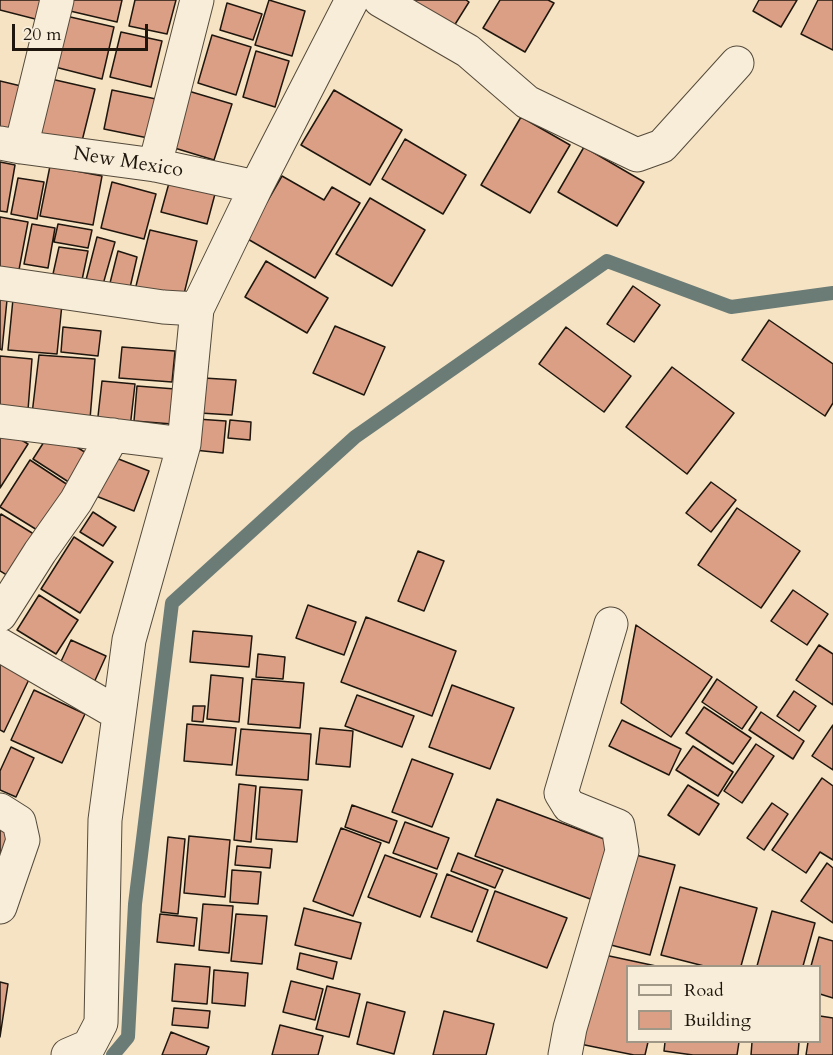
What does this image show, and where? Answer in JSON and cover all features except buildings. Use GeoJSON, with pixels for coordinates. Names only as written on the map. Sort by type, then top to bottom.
{"type":"FeatureCollection","features":[{"type":"Feature","properties":{"kind":"street"},"geometry":{"type":"LineString","coordinates":[[10,145],[57,0]]}},
{"type":"Feature","properties":{"kind":"street"},"geometry":{"type":"LineString","coordinates":[[154,165],[197,0]]}},
{"type":"Feature","properties":{"kind":"street"},"geometry":{"type":"LineString","coordinates":[[68,1055],[89,1046],[101,1023],[105,820],[119,714],[129,640],[184,444],[196,309],[352,0]]}},
{"type":"Feature","properties":{"kind":"street"},"geometry":{"type":"LineString","coordinates":[[380,0],[468,51],[527,102],[637,155],[662,146],[737,63]]}},
{"type":"Feature","properties":{"kind":"street","name":"New Mexico"},"geometry":{"type":"LineString","coordinates":[[10,145],[154,165],[256,187]]}},
{"type":"Feature","properties":{"kind":"street"},"geometry":{"type":"LineString","coordinates":[[0,284],[163,307],[196,309]]}},
{"type":"Feature","properties":{"kind":"street"},"geometry":{"type":"LineString","coordinates":[[0,421],[184,444]]}},
{"type":"Feature","properties":{"kind":"street"},"geometry":{"type":"LineString","coordinates":[[0,615],[76,501],[113,435]]}},
{"type":"Feature","properties":{"kind":"street"},"geometry":{"type":"LineString","coordinates":[[565,1055],[570,1028],[622,851],[618,826],[569,806],[561,793],[611,624]]}},
{"type":"Feature","properties":{"kind":"street"},"geometry":{"type":"LineString","coordinates":[[0,645],[119,714]]}},
{"type":"Feature","properties":{"kind":"street"},"geometry":{"type":"LineString","coordinates":[[0,810],[19,822],[23,840],[0,907]]}},
{"type":"Feature","properties":{"kind":"waterway"},"geometry":{"type":"LineString","coordinates":[[113,1055],[128,1037],[135,904],[172,603],[355,437],[607,261],[731,307],[833,293]]}}]}
